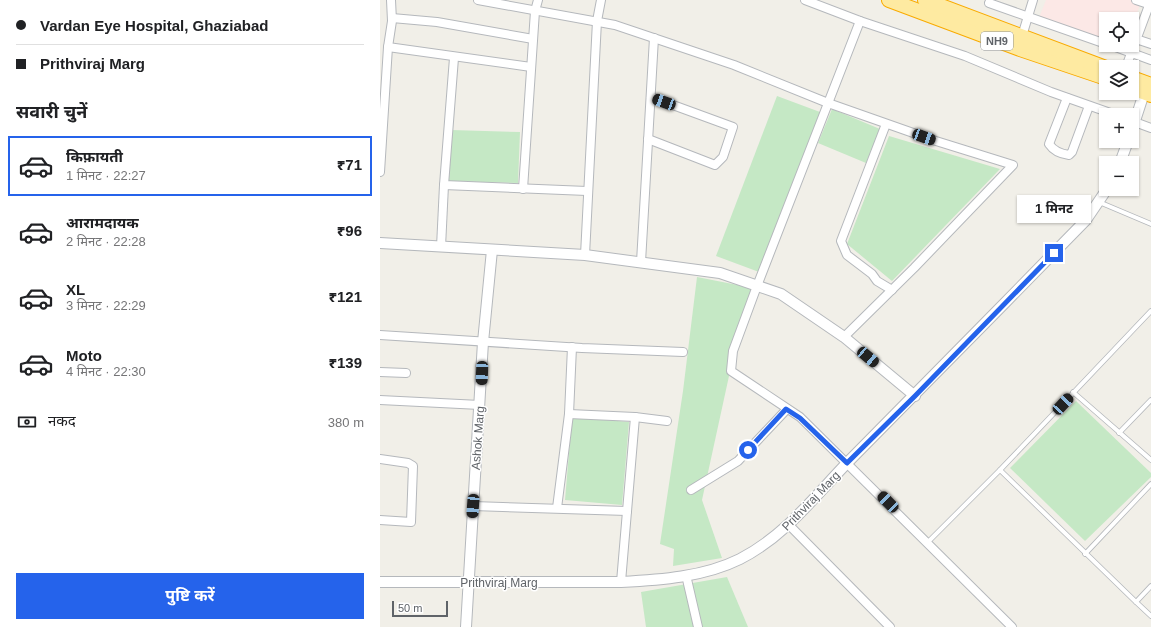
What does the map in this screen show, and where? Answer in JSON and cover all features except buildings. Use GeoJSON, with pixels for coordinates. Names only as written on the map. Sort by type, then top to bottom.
{"type":"FeatureCollection","features":[{"type":"Feature","properties":{"kind":"highway","name":"NH9"},"geometry":{"type":"LineString","coordinates":[[889,0],[1020,49],[1099,76]]}},
{"type":"Feature","properties":{"kind":"highway","name":"NH9"},"geometry":{"type":"LineString","coordinates":[[925,0],[1099,65]]}},
{"type":"Feature","properties":{"kind":"street"},"geometry":{"type":"LineString","coordinates":[[380,172],[388,47],[392,18],[391,0]]}},
{"type":"Feature","properties":{"kind":"street"},"geometry":{"type":"LineString","coordinates":[[478,0],[616,25],[734,65],[828,103],[886,124],[1013,165],[892,290],[844,337]]}},
{"type":"Feature","properties":{"kind":"street"},"geometry":{"type":"LineString","coordinates":[[523,188],[535,11],[538,0]]}},
{"type":"Feature","properties":{"kind":"street"},"geometry":{"type":"LineString","coordinates":[[584,255],[597,21],[601,0]]}},
{"type":"Feature","properties":{"kind":"street"},"geometry":{"type":"LineString","coordinates":[[805,0],[860,21],[965,56],[1067,98],[1099,109]]}},
{"type":"Feature","properties":{"kind":"street"},"geometry":{"type":"LineString","coordinates":[[980,0],[1099,41]]}},
{"type":"Feature","properties":{"kind":"street"},"geometry":{"type":"LineString","coordinates":[[1022,36],[1034,0]]}},
{"type":"Feature","properties":{"kind":"street"},"geometry":{"type":"LineString","coordinates":[[1136,0],[1150,3],[1139,31]]}},
{"type":"Feature","properties":{"kind":"street"},"geometry":{"type":"LineString","coordinates":[[392,18],[437,22],[533,39]]}},
{"type":"Feature","properties":{"kind":"street"},"geometry":{"type":"LineString","coordinates":[[860,21],[733,351],[731,371],[800,418],[928,542],[1012,627]]}},
{"type":"Feature","properties":{"kind":"street"},"geometry":{"type":"LineString","coordinates":[[641,262],[654,38]]}},
{"type":"Feature","properties":{"kind":"street"},"geometry":{"type":"LineString","coordinates":[[1139,40],[1151,44]]}},
{"type":"Feature","properties":{"kind":"street"},"geometry":{"type":"LineString","coordinates":[[388,47],[454,58],[531,67]]}},
{"type":"Feature","properties":{"kind":"street"},"geometry":{"type":"LineString","coordinates":[[1128,60],[1131,52],[1151,60]]}},
{"type":"Feature","properties":{"kind":"street"},"geometry":{"type":"LineString","coordinates":[[441,247],[444,185],[454,58]]}},
{"type":"Feature","properties":{"kind":"street"},"geometry":{"type":"LineString","coordinates":[[1138,108],[1145,89]]}},
{"type":"Feature","properties":{"kind":"street"},"geometry":{"type":"LineString","coordinates":[[648,139],[715,166],[723,157],[733,127],[651,97]]}},
{"type":"Feature","properties":{"kind":"street"},"geometry":{"type":"LineString","coordinates":[[1067,98],[1049,144],[1055,150],[1065,155],[1069,155],[1072,152],[1089,106]]}},
{"type":"Feature","properties":{"kind":"street"},"geometry":{"type":"LineString","coordinates":[[886,124],[841,241],[847,255],[872,274],[877,281],[892,290]]}},
{"type":"Feature","properties":{"kind":"street"},"geometry":{"type":"LineString","coordinates":[[1139,125],[1151,128]]}},
{"type":"Feature","properties":{"kind":"street"},"geometry":{"type":"LineString","coordinates":[[444,185],[587,191]]}},
{"type":"Feature","properties":{"kind":"street","name":"Prithviraj Marg"},"geometry":{"type":"LineString","coordinates":[[380,582],[621,582],[655,580],[720,567],[740,559],[763,545],[789,525],[847,463],[915,396],[1086,220],[1103,196]]}},
{"type":"Feature","properties":{"kind":"street"},"geometry":{"type":"LineString","coordinates":[[380,243],[584,255],[720,273],[781,294],[844,337],[915,396]]}},
{"type":"Feature","properties":{"kind":"street","name":"Ashok Marg"},"geometry":{"type":"LineString","coordinates":[[466,627],[483,342],[492,250]]}},
{"type":"Feature","properties":{"kind":"street"},"geometry":{"type":"LineString","coordinates":[[380,335],[572,347],[683,352]]}},
{"type":"Feature","properties":{"kind":"street"},"geometry":{"type":"LineString","coordinates":[[558,508],[569,414],[572,347]]}},
{"type":"Feature","properties":{"kind":"street"},"geometry":{"type":"LineString","coordinates":[[380,372],[406,373]]}},
{"type":"Feature","properties":{"kind":"street"},"geometry":{"type":"LineString","coordinates":[[380,400],[480,405]]}},
{"type":"Feature","properties":{"kind":"street"},"geometry":{"type":"LineString","coordinates":[[691,490],[738,460],[786,409]]}},
{"type":"Feature","properties":{"kind":"street"},"geometry":{"type":"LineString","coordinates":[[569,414],[635,417],[667,421]]}},
{"type":"Feature","properties":{"kind":"street"},"geometry":{"type":"LineString","coordinates":[[621,582],[635,417]]}},
{"type":"Feature","properties":{"kind":"street"},"geometry":{"type":"LineString","coordinates":[[380,459],[408,463],[413,466],[411,522],[380,520]]}},
{"type":"Feature","properties":{"kind":"street"},"geometry":{"type":"LineString","coordinates":[[473,506],[627,511]]}},
{"type":"Feature","properties":{"kind":"street"},"geometry":{"type":"LineString","coordinates":[[789,525],[890,627]]}},
{"type":"Feature","properties":{"kind":"street"},"geometry":{"type":"LineString","coordinates":[[686,575],[698,627]]}},
{"type":"Feature","properties":{"kind":"lane"},"geometry":{"type":"LineString","coordinates":[[1099,202],[1151,224]]}},
{"type":"Feature","properties":{"kind":"lane"},"geometry":{"type":"LineString","coordinates":[[928,542],[1000,470],[1151,311]]}},
{"type":"Feature","properties":{"kind":"lane"},"geometry":{"type":"LineString","coordinates":[[1073,392],[1151,460]]}},
{"type":"Feature","properties":{"kind":"lane"},"geometry":{"type":"LineString","coordinates":[[1120,433],[1151,400]]}},
{"type":"Feature","properties":{"kind":"lane"},"geometry":{"type":"LineString","coordinates":[[1000,470],[1085,554],[1151,616]]}},
{"type":"Feature","properties":{"kind":"lane"},"geometry":{"type":"LineString","coordinates":[[1085,554],[1151,484]]}},
{"type":"Feature","properties":{"kind":"lane"},"geometry":{"type":"LineString","coordinates":[[1136,602],[1151,586]]}},
{"type":"Feature","properties":{"kind":"shaded area"},"geometry":{"type":"Polygon","coordinates":[[[1046,0],[1142,0],[1137,12],[1099,12],[1099,42],[1038,20],[1046,0]]]}},
{"type":"Feature","properties":{"kind":"green space"},"geometry":{"type":"Polygon","coordinates":[[[777,96],[820,112],[759,272],[716,256],[777,96]]]}},
{"type":"Feature","properties":{"kind":"green space"},"geometry":{"type":"Polygon","coordinates":[[[832,109],[880,129],[866,163],[818,143],[832,109]]]}},
{"type":"Feature","properties":{"kind":"green space"},"geometry":{"type":"Polygon","coordinates":[[[451,130],[520,132],[518,183],[449,181],[451,130]]]}},
{"type":"Feature","properties":{"kind":"green space"},"geometry":{"type":"Polygon","coordinates":[[[889,136],[1000,169],[892,281],[847,244],[889,136]]]}},
{"type":"Feature","properties":{"kind":"green space"},"geometry":{"type":"Polygon","coordinates":[[[697,277],[753,288],[729,376],[702,500],[722,558],[673,566],[674,549],[660,544],[683,391],[697,277]]]}},
{"type":"Feature","properties":{"kind":"green space"},"geometry":{"type":"Polygon","coordinates":[[[1076,401],[1151,473],[1151,477],[1085,541],[1010,468],[1076,401]]]}},
{"type":"Feature","properties":{"kind":"green space"},"geometry":{"type":"Polygon","coordinates":[[[572,417],[629,422],[622,505],[565,500],[572,417]]]}},
{"type":"Feature","properties":{"kind":"green space"},"geometry":{"type":"Polygon","coordinates":[[[727,577],[748,627],[646,627],[641,592],[727,577]]]}},
{"type":"Feature","properties":{"kind":"route"},"geometry":{"type":"LineString","coordinates":[[748,450],[786,409],[800,418],[847,463],[915,396],[1054,253]]}}]}
